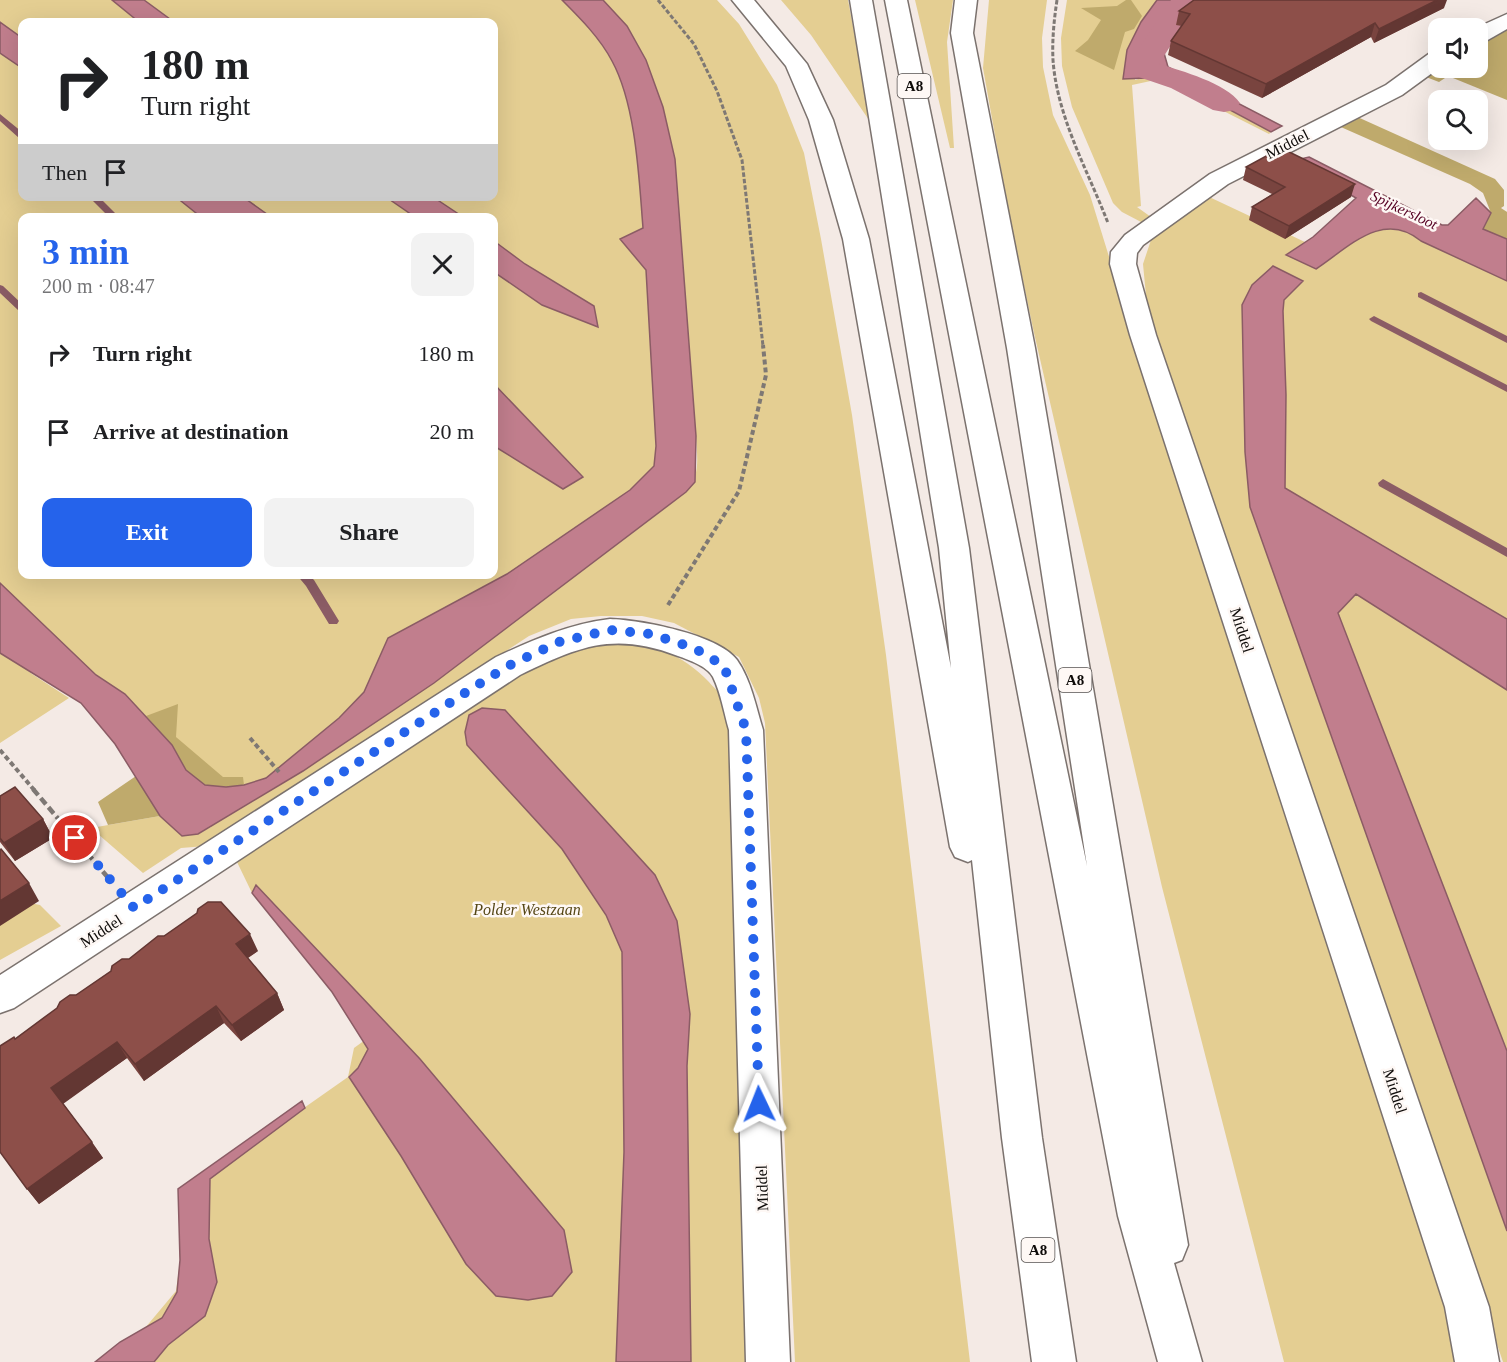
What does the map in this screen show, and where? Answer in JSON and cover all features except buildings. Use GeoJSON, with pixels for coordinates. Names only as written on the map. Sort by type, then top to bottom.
{"type":"FeatureCollection","features":[{"type":"Feature","properties":{"kind":"main road","name":"A8"},"geometry":{"type":"LineString","coordinates":[[743,0],[796,64],[821,120],[856,239],[1022,1138]]}},
{"type":"Feature","properties":{"kind":"main road","name":"A8"},"geometry":{"type":"LineString","coordinates":[[861,0],[954,548],[1022,1138],[1054,1362]]}},
{"type":"Feature","properties":{"kind":"main road","name":"A8"},"geometry":{"type":"LineString","coordinates":[[896,0],[1139,1216],[1180,1362]]}},
{"type":"Feature","properties":{"kind":"main road","name":"A8"},"geometry":{"type":"LineString","coordinates":[[966,0],[962,33],[1021,348],[1186,1362]]}},
{"type":"Feature","properties":{"kind":"main road"},"geometry":{"type":"LineString","coordinates":[[1488,30],[1507,20]]}},
{"type":"Feature","properties":{"kind":"main road","name":"Middel"},"geometry":{"type":"LineString","coordinates":[[1428,65],[1394,90],[1219,179],[1134,240],[1125,252],[1122,264],[1147,346],[1467,1307],[1477,1362]]}},
{"type":"Feature","properties":{"kind":"main road","name":"Middel"},"geometry":{"type":"LineString","coordinates":[[0,996],[508,666],[559,642],[610,630],[651,634],[694,648],[724,666],[746,730],[768,1362]]}},
{"type":"Feature","properties":{"kind":"path"},"geometry":{"type":"LineString","coordinates":[[651,634],[739,491],[765,375],[742,160],[717,91],[694,44],[658,0]]}},
{"type":"Feature","properties":{"kind":"path"},"geometry":{"type":"LineString","coordinates":[[1057,0],[1052,35],[1055,85],[1099,197],[1122,264]]}},
{"type":"Feature","properties":{"kind":"path"},"geometry":{"type":"LineString","coordinates":[[250,738],[275,767]]}},
{"type":"Feature","properties":{"kind":"path"},"geometry":{"type":"LineString","coordinates":[[0,750],[134,908]]}},
{"type":"Feature","properties":{"kind":"green space","name":"Polder Westzaan"},"geometry":{"type":"Polygon","coordinates":[[[0,0],[717,0],[739,24],[777,85],[804,153],[821,239],[852,415],[886,655],[970,1362],[795,1362],[765,723],[759,698],[739,657],[674,623],[642,616],[601,616],[571,619],[529,636],[445,691],[460,705],[525,663],[552,649],[566,644],[604,638],[643,643],[679,658],[695,669],[719,692],[726,705],[731,725],[746,1362],[103,1362],[145,1328],[176,1291],[180,1261],[179,1208],[192,1197],[187,1190],[348,1077],[354,1048],[365,1040],[324,969],[256,885],[252,893],[237,862],[219,838],[206,846],[181,848],[143,873],[91,828],[160,816],[182,836],[198,834],[211,827],[206,819],[211,816],[92,687],[71,686],[37,667],[0,639],[0,0]],[[669,137],[674,158],[696,461],[693,480],[684,490],[518,618],[430,675],[436,681],[686,492],[694,479],[697,466],[696,436],[675,159],[669,137]]]}},
{"type":"Feature","properties":{"kind":"green space"},"geometry":{"type":"Polygon","coordinates":[[[781,0],[848,0],[871,123],[811,35],[781,0]]]}},
{"type":"Feature","properties":{"kind":"green space"},"geometry":{"type":"Polygon","coordinates":[[[915,0],[953,0],[947,42],[954,148],[950,148],[915,0]]]}},
{"type":"Feature","properties":{"kind":"green space"},"geometry":{"type":"Polygon","coordinates":[[[989,0],[1047,0],[1042,38],[1043,67],[1053,115],[1090,195],[1198,545],[1353,1018],[1441,1274],[1456,1362],[1284,1362],[1162,887],[1034,333],[1010,219],[983,68],[989,0]]]}},
{"type":"Feature","properties":{"kind":"green space"},"geometry":{"type":"Polygon","coordinates":[[[1067,0],[1157,0],[1141,22],[1135,80],[1160,73],[1271,132],[1269,134],[1160,79],[1132,85],[1141,206],[1137,207],[1151,217],[1143,223],[1122,212],[1113,203],[1072,107],[1062,66],[1061,38],[1067,0]]]}},
{"type":"Feature","properties":{"kind":"green space"},"geometry":{"type":"Polygon","coordinates":[[[1205,195],[1307,243],[1342,211],[1366,195],[1448,230],[1484,211],[1492,209],[1507,212],[1507,1362],[1503,1362],[1147,306],[1143,264],[1152,237],[1205,195]]]}},
{"type":"Feature","properties":{"kind":"green space"},"geometry":{"type":"Polygon","coordinates":[[[0,647],[32,674],[69,698],[0,743],[0,647]]]}},
{"type":"Feature","properties":{"kind":"green space"},"geometry":{"type":"Polygon","coordinates":[[[0,897],[40,905],[61,926],[0,960],[0,897]]]}},
{"type":"Feature","properties":{"kind":"shaded area"},"geometry":{"type":"Polygon","coordinates":[[[1126,0],[1131,0],[1142,16],[1134,29],[1125,32],[1114,70],[1075,51],[1088,40],[1101,20],[1081,8],[1117,6],[1126,0]]]}},
{"type":"Feature","properties":{"kind":"shaded area"},"geometry":{"type":"Polygon","coordinates":[[[1507,25],[1507,100],[1488,92],[1488,90],[1482,90],[1453,78],[1488,78],[1488,35],[1507,25]]]}},
{"type":"Feature","properties":{"kind":"shaded area"},"geometry":{"type":"Polygon","coordinates":[[[1429,78],[1445,78],[1439,82],[1429,78]]]}},
{"type":"Feature","properties":{"kind":"shaded area"},"geometry":{"type":"Polygon","coordinates":[[[1353,115],[1495,179],[1504,190],[1504,206],[1501,208],[1507,212],[1507,239],[1483,229],[1491,213],[1483,193],[1470,184],[1334,124],[1353,115]]]}},
{"type":"Feature","properties":{"kind":"shaded area"},"geometry":{"type":"Polygon","coordinates":[[[178,704],[176,737],[223,777],[243,777],[244,785],[226,787],[205,785],[186,770],[172,745],[146,716],[178,704]]]}},
{"type":"Feature","properties":{"kind":"shaded area"},"geometry":{"type":"Polygon","coordinates":[[[136,776],[160,816],[108,825],[98,802],[136,776]]]}},
{"type":"Feature","properties":{"kind":"water"},"geometry":{"type":"Polygon","coordinates":[[[112,0],[144,0],[169,18],[134,18],[112,0]]]}},
{"type":"Feature","properties":{"kind":"water"},"geometry":{"type":"Polygon","coordinates":[[[562,0],[603,0],[627,26],[646,60],[663,107],[675,159],[696,436],[695,482],[686,492],[434,683],[303,771],[198,834],[182,836],[160,816],[115,744],[81,703],[0,653],[0,583],[96,675],[125,694],[172,745],[186,770],[205,785],[226,787],[244,785],[266,778],[339,718],[364,692],[388,638],[507,574],[630,490],[654,466],[656,446],[646,270],[620,239],[643,228],[638,165],[631,120],[620,79],[602,44],[562,0]]]}},
{"type":"Feature","properties":{"kind":"water"},"geometry":{"type":"Polygon","coordinates":[[[1157,0],[1198,0],[1181,19],[1164,53],[1168,67],[1282,126],[1271,132],[1161,73],[1146,78],[1123,79],[1127,50],[1141,22],[1157,0]]]}},
{"type":"Feature","properties":{"kind":"water"},"geometry":{"type":"Polygon","coordinates":[[[0,22],[18,35],[18,65],[0,53],[0,22]]]}},
{"type":"Feature","properties":{"kind":"water","name":"Spijkersloot"},"geometry":{"type":"Polygon","coordinates":[[[1309,157],[1442,225],[1448,225],[1476,198],[1491,213],[1483,229],[1507,239],[1507,281],[1421,241],[1407,232],[1393,229],[1380,230],[1366,235],[1316,269],[1286,255],[1313,237],[1356,198],[1292,161],[1309,157]]]}},
{"type":"Feature","properties":{"kind":"water"},"geometry":{"type":"Polygon","coordinates":[[[181,201],[249,201],[265,213],[196,213],[181,201]]]}},
{"type":"Feature","properties":{"kind":"water"},"geometry":{"type":"Polygon","coordinates":[[[392,201],[439,201],[457,213],[409,213],[392,201]]]}},
{"type":"Feature","properties":{"kind":"water"},"geometry":{"type":"Polygon","coordinates":[[[498,244],[525,264],[594,306],[598,327],[542,305],[498,275],[498,244]]]}},
{"type":"Feature","properties":{"kind":"water"},"geometry":{"type":"Polygon","coordinates":[[[1273,266],[1303,281],[1284,300],[1283,311],[1286,395],[1285,488],[1507,619],[1507,690],[1356,594],[1338,613],[1507,1051],[1507,1231],[1250,507],[1245,452],[1242,305],[1252,285],[1273,266]]]}},
{"type":"Feature","properties":{"kind":"water"},"geometry":{"type":"Polygon","coordinates":[[[498,388],[583,477],[563,489],[498,448],[498,388]]]}},
{"type":"Feature","properties":{"kind":"water"},"geometry":{"type":"Polygon","coordinates":[[[482,708],[505,710],[655,875],[677,921],[690,1014],[687,1066],[691,1362],[616,1362],[624,1152],[622,952],[606,915],[562,849],[467,745],[465,732],[469,715],[482,708]]]}},
{"type":"Feature","properties":{"kind":"water"},"geometry":{"type":"Polygon","coordinates":[[[256,885],[420,1059],[564,1230],[572,1272],[552,1296],[528,1300],[496,1296],[466,1264],[401,1156],[349,1077],[358,1068],[368,1049],[332,992],[252,893],[256,885]]]}},
{"type":"Feature","properties":{"kind":"water"},"geometry":{"type":"Polygon","coordinates":[[[302,1101],[305,1108],[210,1179],[209,1239],[217,1282],[205,1316],[168,1345],[154,1362],[95,1362],[120,1342],[162,1318],[177,1292],[180,1260],[178,1189],[302,1101]]]}},
{"type":"Feature","properties":{"kind":"waterway"},"geometry":{"type":"LineString","coordinates":[[1185,0],[1141,68],[1182,81],[1224,103]]}},
{"type":"Feature","properties":{"kind":"waterway"},"geometry":{"type":"LineString","coordinates":[[0,117],[18,133]]}},
{"type":"Feature","properties":{"kind":"waterway"},"geometry":{"type":"LineString","coordinates":[[97,201],[111,213]]}},
{"type":"Feature","properties":{"kind":"waterway"},"geometry":{"type":"LineString","coordinates":[[0,288],[18,305]]}},
{"type":"Feature","properties":{"kind":"waterway"},"geometry":{"type":"LineString","coordinates":[[1421,295],[1507,340]]}},
{"type":"Feature","properties":{"kind":"waterway"},"geometry":{"type":"LineString","coordinates":[[1374,319],[1507,389]]}},
{"type":"Feature","properties":{"kind":"waterway"},"geometry":{"type":"LineString","coordinates":[[1383,483],[1507,553]]}},
{"type":"Feature","properties":{"kind":"waterway"},"geometry":{"type":"LineString","coordinates":[[306,579],[333,621]]}},
{"type":"Feature","properties":{"kind":"route"},"geometry":{"type":"LineString","coordinates":[[75,838],[134,908],[468,691],[508,666],[559,642],[586,634],[624,630],[651,634],[694,648],[724,666],[746,730],[759,1104]]}}]}
